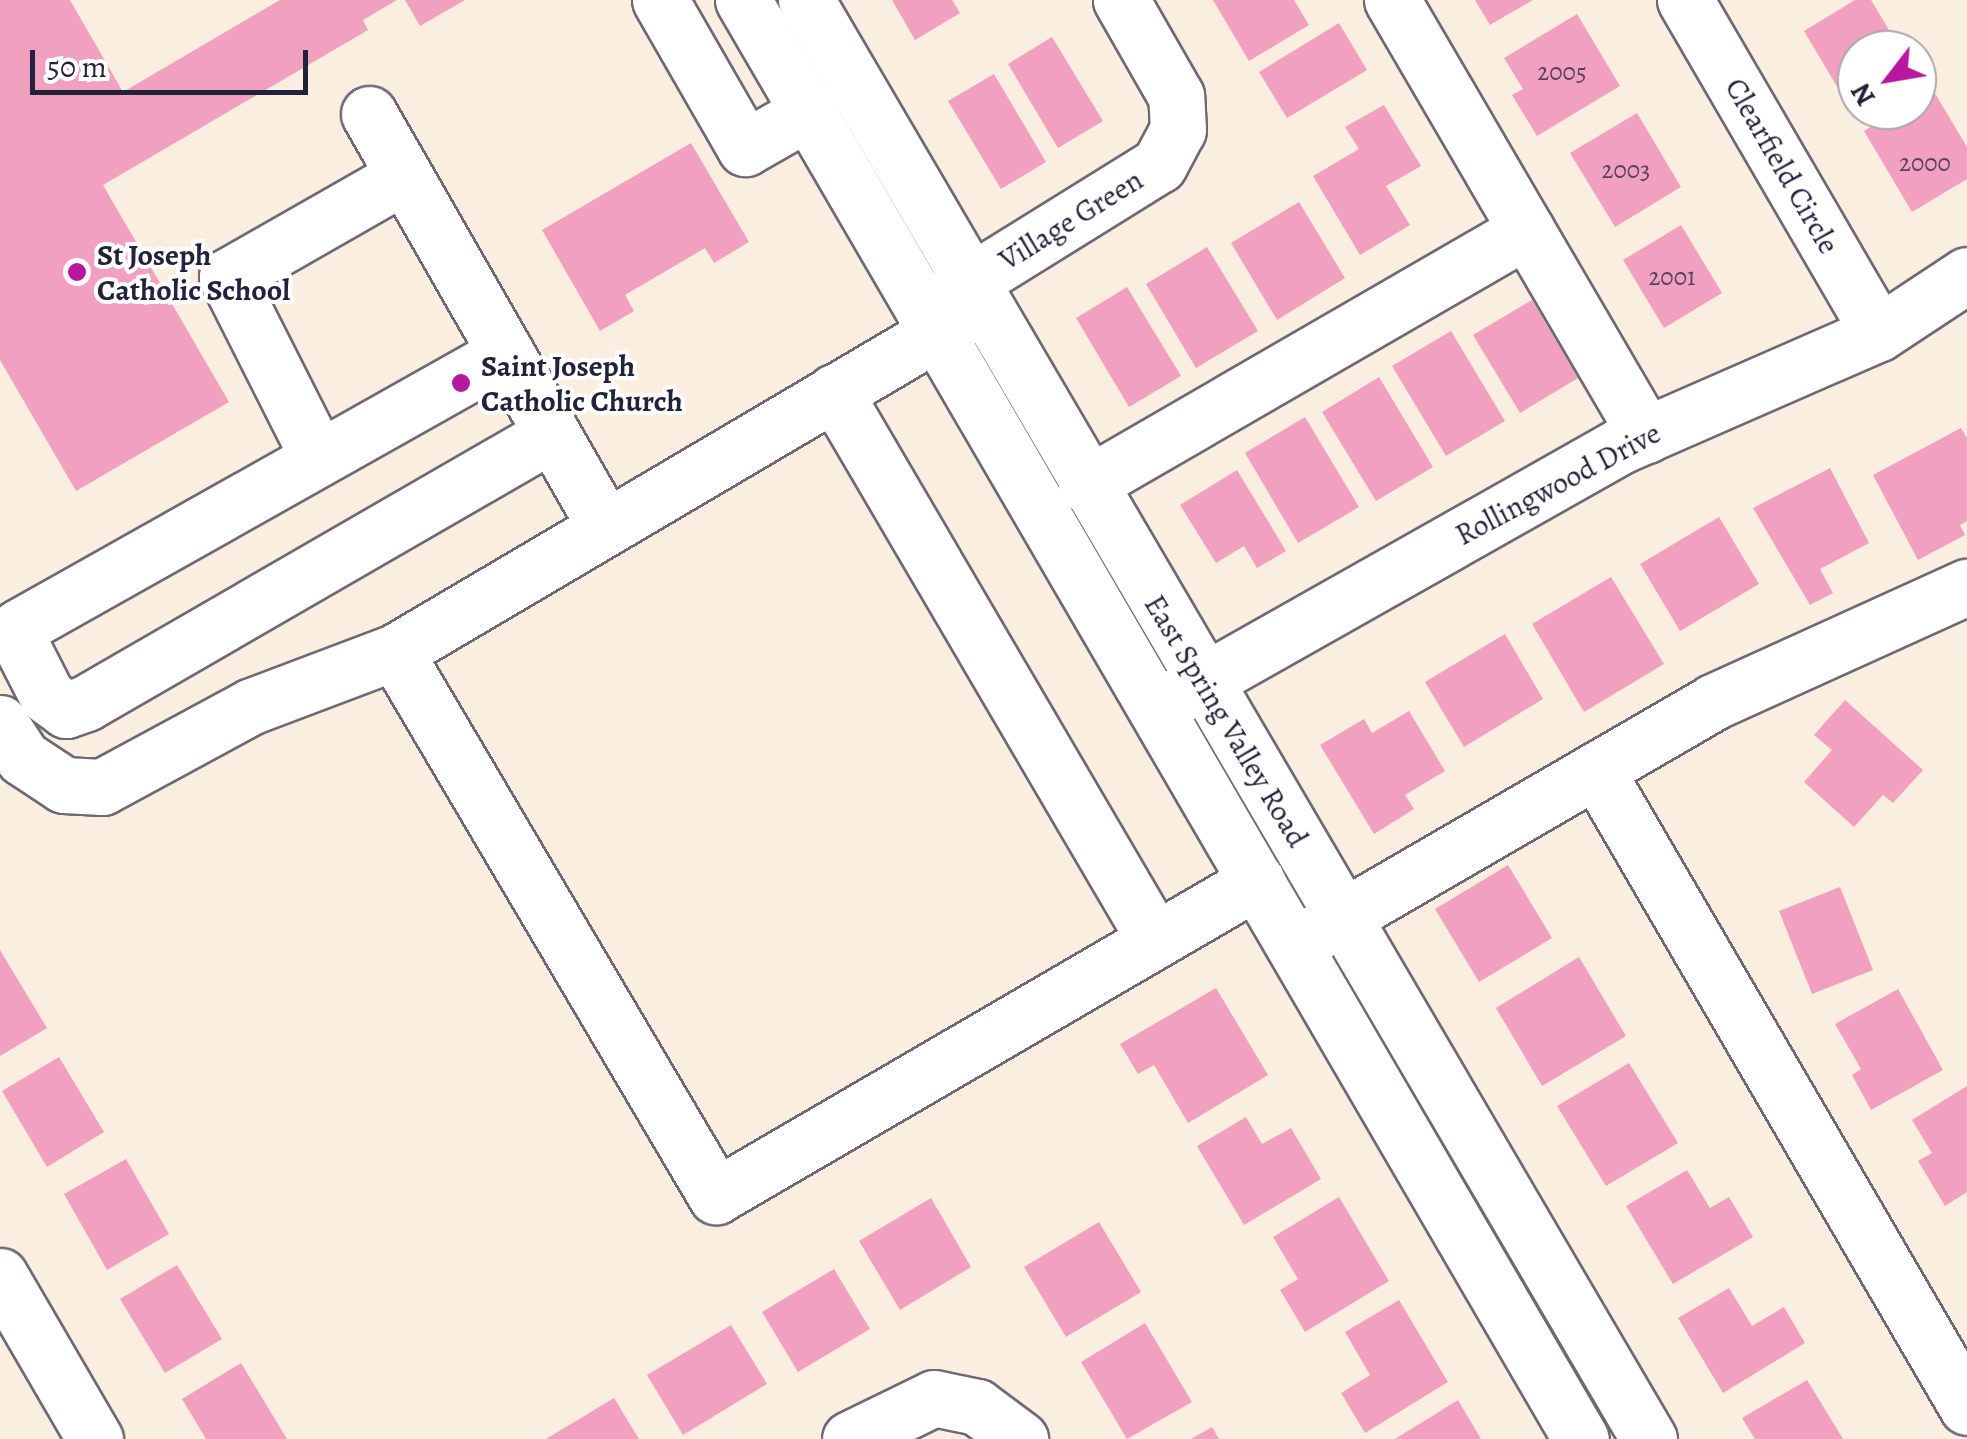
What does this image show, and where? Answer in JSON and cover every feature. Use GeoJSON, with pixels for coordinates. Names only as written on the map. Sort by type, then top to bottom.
{"type":"FeatureCollection","features":[{"type":"Feature","properties":{"kind":"street"},"geometry":{"type":"LineString","coordinates":[[660,0],[745,148],[810,111]]}},
{"type":"Feature","properties":{"kind":"street","name":"East Spring Valley Road"},"geometry":{"type":"LineString","coordinates":[[744,0],[810,111],[1086,484],[1256,881],[1580,1439]]}},
{"type":"Feature","properties":{"kind":"street","name":"East Spring Valley Road"},"geometry":{"type":"LineString","coordinates":[[806,0],[954,307],[1179,696],[1342,916],[1649,1439]]}},
{"type":"Feature","properties":{"kind":"street","name":"Village Green"},"geometry":{"type":"LineString","coordinates":[[0,723],[23,758],[64,785],[102,787],[252,706],[395,652],[834,392],[1159,165],[1178,130],[1176,96],[1121,0]]}},
{"type":"Feature","properties":{"kind":"street"},"geometry":{"type":"LineString","coordinates":[[1392,0],[1646,435]]}},
{"type":"Feature","properties":{"kind":"street","name":"Clearfield Circle"},"geometry":{"type":"LineString","coordinates":[[1684,0],[1879,333]]}},
{"type":"Feature","properties":{"kind":"street"},"geometry":{"type":"LineString","coordinates":[[369,114],[606,526]]}},
{"type":"Feature","properties":{"kind":"street"},"geometry":{"type":"LineString","coordinates":[[318,458],[227,277],[404,176]]}},
{"type":"Feature","properties":{"kind":"street"},"geometry":{"type":"LineString","coordinates":[[1086,484],[1526,230]]}},
{"type":"Feature","properties":{"kind":"street","name":"Rollingwood Drive"},"geometry":{"type":"LineString","coordinates":[[1179,696],[1646,435],[1879,333],[1967,275]]}},
{"type":"Feature","properties":{"kind":"street"},"geometry":{"type":"LineString","coordinates":[[506,353],[19,628],[47,696],[66,710],[86,703],[552,434]]}},
{"type":"Feature","properties":{"kind":"street"},"geometry":{"type":"LineString","coordinates":[[834,392],[1155,940]]}},
{"type":"Feature","properties":{"kind":"street"},"geometry":{"type":"LineString","coordinates":[[1295,946],[1714,702],[1967,587]]}},
{"type":"Feature","properties":{"kind":"street"},"geometry":{"type":"LineString","coordinates":[[395,652],[716,1196],[1256,881]]}},
{"type":"Feature","properties":{"kind":"street"},"geometry":{"type":"LineString","coordinates":[[1596,770],[1967,1407]]}},
{"type":"Feature","properties":{"kind":"street"},"geometry":{"type":"LineString","coordinates":[[0,1276],[94,1439]]}},
{"type":"Feature","properties":{"kind":"street"},"geometry":{"type":"LineString","coordinates":[[850,1439],[934,1398],[977,1407],[1020,1439]]}},
{"type":"Feature","properties":{"kind":"building","name":"St Joseph Catholic School"},"geometry":{"type":"Polygon","coordinates":[[[0,0],[70,0],[123,92],[280,0],[397,0],[363,20],[368,30],[103,185],[229,402],[76,491],[0,360],[0,0]]]}},
{"type":"Feature","properties":{"kind":"building"},"geometry":{"type":"Polygon","coordinates":[[[405,0],[465,0],[420,26],[405,0]]]}},
{"type":"Feature","properties":{"kind":"building"},"geometry":{"type":"Polygon","coordinates":[[[892,0],[952,0],[960,13],[915,40],[892,0]]]}},
{"type":"Feature","properties":{"kind":"building"},"geometry":{"type":"Polygon","coordinates":[[[1213,0],[1294,0],[1309,25],[1249,61],[1213,0]]]}},
{"type":"Feature","properties":{"kind":"building"},"geometry":{"type":"Polygon","coordinates":[[[1475,0],[1533,0],[1490,25],[1475,0]]]}},
{"type":"Feature","properties":{"kind":"building"},"geometry":{"type":"Polygon","coordinates":[[[1855,0],[1871,0],[1889,30],[1837,30],[1837,86],[1804,31],[1855,0]]]}},
{"type":"Feature","properties":{"kind":"building"},"geometry":{"type":"Polygon","coordinates":[[[1577,14],[1620,86],[1537,136],[1512,95],[1523,89],[1504,58],[1577,14]]]}},
{"type":"Feature","properties":{"kind":"building"},"geometry":{"type":"Polygon","coordinates":[[[1339,23],[1367,70],[1287,118],[1259,72],[1339,23]]]}},
{"type":"Feature","properties":{"kind":"building"},"geometry":{"type":"Polygon","coordinates":[[[1052,37],[1103,121],[1058,148],[1008,64],[1052,37]]]}},
{"type":"Feature","properties":{"kind":"building"},"geometry":{"type":"Polygon","coordinates":[[[994,74],[1046,162],[1001,189],[948,101],[994,74]]]}},
{"type":"Feature","properties":{"kind":"building"},"geometry":{"type":"Polygon","coordinates":[[[1937,97],[1967,147],[1967,179],[1912,212],[1864,131],[1937,130],[1937,97]]]}},
{"type":"Feature","properties":{"kind":"building"},"geometry":{"type":"Polygon","coordinates":[[[1384,105],[1421,166],[1386,186],[1410,225],[1360,255],[1313,176],[1359,149],[1345,127],[1384,105]]]}},
{"type":"Feature","properties":{"kind":"building"},"geometry":{"type":"Polygon","coordinates":[[[1637,113],[1681,187],[1615,227],[1570,153],[1637,113]]]}},
{"type":"Feature","properties":{"kind":"building"},"geometry":{"type":"Polygon","coordinates":[[[691,143],[749,242],[714,263],[705,248],[625,295],[634,311],[600,331],[542,230],[691,143]]]}},
{"type":"Feature","properties":{"kind":"building"},"geometry":{"type":"Polygon","coordinates":[[[1299,202],[1345,278],[1277,320],[1231,243],[1299,202]]]}},
{"type":"Feature","properties":{"kind":"building"},"geometry":{"type":"Polygon","coordinates":[[[1681,225],[1722,293],[1664,328],[1623,260],[1681,225]]]}},
{"type":"Feature","properties":{"kind":"building"},"geometry":{"type":"Polygon","coordinates":[[[1207,247],[1258,331],[1196,368],[1146,284],[1207,247]]]}},
{"type":"Feature","properties":{"kind":"building"},"geometry":{"type":"Polygon","coordinates":[[[1127,287],[1181,376],[1129,407],[1076,318],[1127,287]]]}},
{"type":"Feature","properties":{"kind":"building"},"geometry":{"type":"Polygon","coordinates":[[[1532,300],[1578,378],[1520,413],[1473,335],[1532,300]]]}},
{"type":"Feature","properties":{"kind":"building"},"geometry":{"type":"Polygon","coordinates":[[[1451,331],[1505,421],[1446,456],[1392,366],[1451,331]]]}},
{"type":"Feature","properties":{"kind":"building"},"geometry":{"type":"Polygon","coordinates":[[[1379,377],[1433,467],[1376,501],[1322,412],[1379,377]]]}},
{"type":"Feature","properties":{"kind":"building"},"geometry":{"type":"Polygon","coordinates":[[[1305,417],[1359,507],[1298,543],[1245,453],[1305,417]]]}},
{"type":"Feature","properties":{"kind":"building"},"geometry":{"type":"Polygon","coordinates":[[[1961,428],[1967,438],[1967,521],[1960,525],[1965,535],[1918,560],[1873,475],[1961,428]]]}},
{"type":"Feature","properties":{"kind":"building"},"geometry":{"type":"Polygon","coordinates":[[[1830,468],[1869,543],[1820,569],[1833,593],[1810,605],[1753,508],[1830,468]]]}},
{"type":"Feature","properties":{"kind":"building"},"geometry":{"type":"Polygon","coordinates":[[[1237,470],[1286,551],[1257,568],[1244,546],[1216,563],[1180,505],[1237,470]]]}},
{"type":"Feature","properties":{"kind":"building"},"geometry":{"type":"Polygon","coordinates":[[[1719,517],[1759,584],[1680,631],[1640,564],[1719,517]]]}},
{"type":"Feature","properties":{"kind":"building"},"geometry":{"type":"Polygon","coordinates":[[[1611,577],[1664,664],[1584,712],[1532,624],[1611,577]]]}},
{"type":"Feature","properties":{"kind":"building"},"geometry":{"type":"Polygon","coordinates":[[[1505,634],[1543,699],[1464,747],[1425,682],[1505,634]]]}},
{"type":"Feature","properties":{"kind":"building"},"geometry":{"type":"Polygon","coordinates":[[[1845,700],[1923,770],[1893,803],[1883,795],[1854,827],[1804,782],[1832,750],[1814,735],[1845,700]]]}},
{"type":"Feature","properties":{"kind":"building"},"geometry":{"type":"Polygon","coordinates":[[[1409,711],[1445,771],[1405,795],[1414,809],[1374,834],[1320,745],[1364,719],[1372,733],[1409,711]]]}},
{"type":"Feature","properties":{"kind":"building"},"geometry":{"type":"Polygon","coordinates":[[[1508,865],[1552,938],[1479,982],[1435,909],[1508,865]]]}},
{"type":"Feature","properties":{"kind":"building"},"geometry":{"type":"Polygon","coordinates":[[[1840,887],[1873,970],[1812,994],[1779,911],[1840,887]]]}},
{"type":"Feature","properties":{"kind":"building"},"geometry":{"type":"Polygon","coordinates":[[[0,950],[47,1028],[0,1056],[0,950]]]}},
{"type":"Feature","properties":{"kind":"building"},"geometry":{"type":"Polygon","coordinates":[[[1579,957],[1626,1036],[1542,1086],[1496,1008],[1579,957]]]}},
{"type":"Feature","properties":{"kind":"building"},"geometry":{"type":"Polygon","coordinates":[[[1216,988],[1268,1075],[1188,1123],[1154,1065],[1138,1074],[1120,1044],[1216,988]]]}},
{"type":"Feature","properties":{"kind":"building"},"geometry":{"type":"Polygon","coordinates":[[[1898,989],[1943,1070],[1871,1110],[1852,1075],[1861,1069],[1835,1024],[1898,989]]]}},
{"type":"Feature","properties":{"kind":"building"},"geometry":{"type":"Polygon","coordinates":[[[59,1057],[104,1132],[47,1167],[2,1091],[59,1057]]]}},
{"type":"Feature","properties":{"kind":"building"},"geometry":{"type":"Polygon","coordinates":[[[1629,1063],[1678,1143],[1606,1186],[1557,1106],[1629,1063]]]}},
{"type":"Feature","properties":{"kind":"building"},"geometry":{"type":"Polygon","coordinates":[[[1967,1086],[1967,1192],[1945,1206],[1918,1161],[1932,1153],[1912,1120],[1967,1086]]]}},
{"type":"Feature","properties":{"kind":"building"},"geometry":{"type":"Polygon","coordinates":[[[1246,1117],[1262,1144],[1291,1128],[1321,1179],[1244,1225],[1197,1146],[1246,1117]]]}},
{"type":"Feature","properties":{"kind":"building"},"geometry":{"type":"Polygon","coordinates":[[[126,1159],[169,1234],[107,1270],[64,1194],[126,1159]]]}},
{"type":"Feature","properties":{"kind":"building"},"geometry":{"type":"Polygon","coordinates":[[[1687,1170],[1710,1208],[1729,1197],[1753,1237],[1673,1284],[1626,1206],[1687,1170]]]}},
{"type":"Feature","properties":{"kind":"building"},"geometry":{"type":"Polygon","coordinates":[[[1339,1197],[1389,1281],[1305,1332],[1280,1290],[1298,1279],[1273,1237],[1339,1197]]]}},
{"type":"Feature","properties":{"kind":"building"},"geometry":{"type":"Polygon","coordinates":[[[931,1198],[971,1267],[900,1310],[859,1241],[931,1198]]]}},
{"type":"Feature","properties":{"kind":"building"},"geometry":{"type":"Polygon","coordinates":[[[1099,1222],[1141,1292],[1066,1337],[1024,1267],[1099,1222]]]}},
{"type":"Feature","properties":{"kind":"building"},"geometry":{"type":"Polygon","coordinates":[[[177,1265],[222,1339],[165,1373],[120,1299],[177,1265]]]}},
{"type":"Feature","properties":{"kind":"building"},"geometry":{"type":"Polygon","coordinates":[[[834,1269],[870,1329],[798,1372],[762,1312],[834,1269]]]}},
{"type":"Feature","properties":{"kind":"building"},"geometry":{"type":"Polygon","coordinates":[[[1729,1288],[1752,1326],[1784,1307],[1805,1343],[1723,1393],[1678,1318],[1729,1288]]]}},
{"type":"Feature","properties":{"kind":"building"},"geometry":{"type":"Polygon","coordinates":[[[1399,1300],[1448,1382],[1365,1433],[1341,1393],[1370,1375],[1345,1332],[1399,1300]]]}},
{"type":"Feature","properties":{"kind":"building"},"geometry":{"type":"Polygon","coordinates":[[[1145,1323],[1192,1402],[1127,1439],[1081,1362],[1145,1323]]]}},
{"type":"Feature","properties":{"kind":"building"},"geometry":{"type":"Polygon","coordinates":[[[731,1325],[767,1384],[683,1435],[647,1375],[731,1325]]]}},
{"type":"Feature","properties":{"kind":"building"},"geometry":{"type":"Polygon","coordinates":[[[241,1363],[287,1439],[206,1439],[182,1399],[241,1363]]]}},
{"type":"Feature","properties":{"kind":"building"},"geometry":{"type":"Polygon","coordinates":[[[1807,1380],[1843,1439],[1755,1439],[1742,1418],[1807,1380]]]}},
{"type":"Feature","properties":{"kind":"building"},"geometry":{"type":"Polygon","coordinates":[[[614,1398],[639,1439],[546,1439],[614,1398]]]}},
{"type":"Feature","properties":{"kind":"building"},"geometry":{"type":"Polygon","coordinates":[[[1458,1400],[1481,1439],[1395,1439],[1458,1400]]]}},
{"type":"Feature","properties":{"kind":"building"},"geometry":{"type":"Polygon","coordinates":[[[1212,1427],[1219,1439],[1191,1439],[1212,1427]]]}},
{"type":"Feature","properties":{"kind":"place","name":"St Joseph Catholic School"},"geometry":{"type":"Point","coordinates":[77,272]}},
{"type":"Feature","properties":{"kind":"place","name":"Saint Joseph Catholic Church"},"geometry":{"type":"Point","coordinates":[461,383]}}]}
